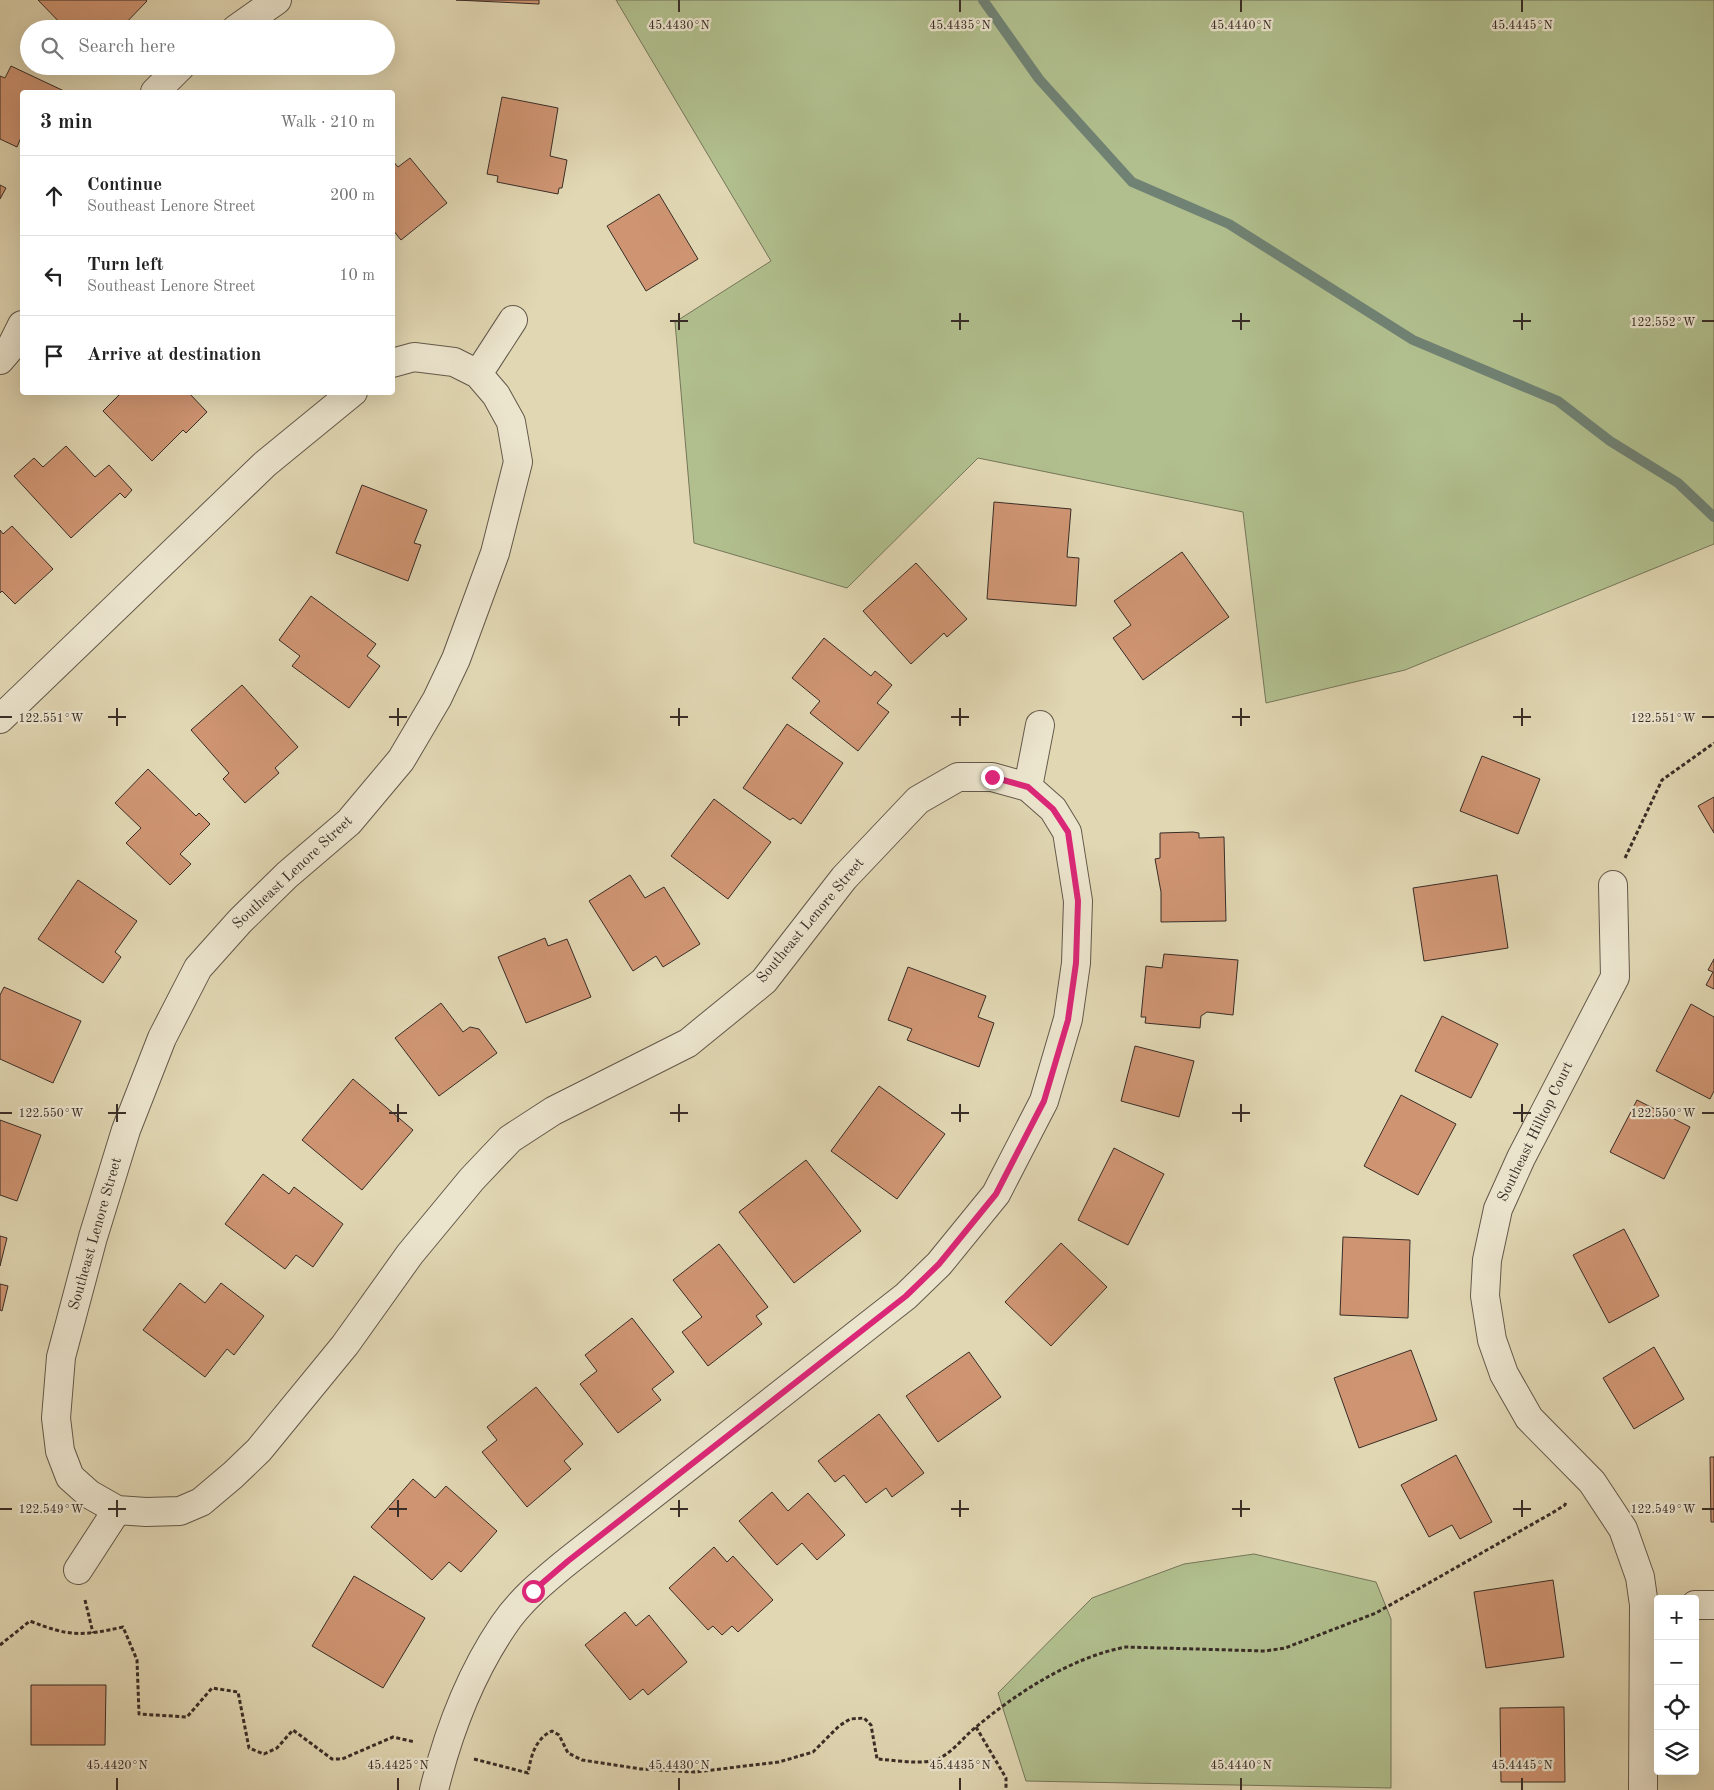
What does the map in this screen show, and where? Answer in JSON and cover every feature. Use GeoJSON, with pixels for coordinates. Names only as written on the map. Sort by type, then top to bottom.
{"type":"FeatureCollection","features":[{"type":"Feature","properties":{"kind":"street"},"geometry":{"type":"LineString","coordinates":[[249,20],[277,0]]}},
{"type":"Feature","properties":{"kind":"street"},"geometry":{"type":"LineString","coordinates":[[157,90],[173,75]]}},
{"type":"Feature","properties":{"kind":"street"},"geometry":{"type":"LineString","coordinates":[[478,374],[513,320]]}},
{"type":"Feature","properties":{"kind":"street"},"geometry":{"type":"LineString","coordinates":[[0,360],[11,347],[20,329]]}},
{"type":"Feature","properties":{"kind":"street","name":"Southeast Lenore Street"},"geometry":{"type":"LineString","coordinates":[[395,362],[414,357],[454,362],[478,374],[496,396],[511,422],[518,462],[495,552],[456,659],[437,699],[401,760],[349,822],[287,875],[198,968],[162,1038],[126,1130],[93,1237],[61,1357],[56,1418],[60,1451],[70,1477],[89,1494],[118,1510],[146,1512],[180,1511],[201,1502],[259,1450],[345,1345],[410,1254],[472,1179],[510,1139],[553,1111],[688,1043],[722,1017],[764,981],[844,878],[918,800],[958,777],[992,777],[1028,787],[1053,809],[1068,832],[1078,901],[1076,963],[1068,1020],[1044,1101],[996,1194],[939,1264],[906,1296],[568,1561],[533,1591],[504,1625],[471,1683],[444,1750],[434,1790]]}},
{"type":"Feature","properties":{"kind":"street"},"geometry":{"type":"LineString","coordinates":[[0,719],[265,464],[349,395]]}},
{"type":"Feature","properties":{"kind":"street"},"geometry":{"type":"LineString","coordinates":[[1028,787],[1040,726]]}},
{"type":"Feature","properties":{"kind":"street","name":"Southeast Hilltop Court"},"geometry":{"type":"LineString","coordinates":[[1613,884],[1615,977],[1521,1158],[1498,1209],[1487,1260],[1485,1296],[1492,1340],[1504,1374],[1529,1418],[1592,1482],[1623,1529],[1651,1605],[1643,1790]]}},
{"type":"Feature","properties":{"kind":"street"},"geometry":{"type":"LineString","coordinates":[[78,1570],[118,1510]]}},
{"type":"Feature","properties":{"kind":"street"},"geometry":{"type":"LineString","coordinates":[[1699,1605],[1714,1605]]}},
{"type":"Feature","properties":{"kind":"path"},"geometry":{"type":"LineString","coordinates":[[1613,884],[1662,780],[1714,743]]}},
{"type":"Feature","properties":{"kind":"path"},"geometry":{"type":"LineString","coordinates":[[467,1757],[528,1773],[532,1754],[538,1742],[552,1731],[559,1735],[568,1753],[582,1760],[641,1769],[695,1772],[779,1762],[813,1752],[839,1726],[850,1720],[864,1718],[871,1725],[878,1759],[932,1761],[951,1750],[976,1727],[1050,1675],[1105,1651],[1126,1647],[1265,1651],[1285,1648],[1376,1613],[1565,1505]]}},
{"type":"Feature","properties":{"kind":"path"},"geometry":{"type":"LineString","coordinates":[[0,1645],[30,1620],[71,1634],[93,1633],[122,1627],[137,1660],[139,1714],[187,1717],[212,1688],[238,1692],[249,1748],[264,1754],[277,1748],[294,1730],[332,1759],[342,1759],[393,1737],[423,1744]]}},
{"type":"Feature","properties":{"kind":"path"},"geometry":{"type":"LineString","coordinates":[[976,1727],[1006,1778],[1006,1790]]}},
{"type":"Feature","properties":{"kind":"green space"},"geometry":{"type":"Polygon","coordinates":[[[616,0],[1714,0],[1714,544],[1405,670],[1266,703],[1243,512],[978,458],[847,588],[694,543],[675,322],[771,261],[616,0]]]}},
{"type":"Feature","properties":{"kind":"green space"},"geometry":{"type":"Polygon","coordinates":[[[1254,1554],[1376,1582],[1391,1619],[1391,1788],[1026,1781],[998,1693],[1092,1598],[1184,1564],[1254,1554]]]}},
{"type":"Feature","properties":{"kind":"building"},"geometry":{"type":"Polygon","coordinates":[[[38,0],[147,1],[129,20],[57,20],[38,0]]]}},
{"type":"Feature","properties":{"kind":"building"},"geometry":{"type":"Polygon","coordinates":[[[456,0],[539,0],[539,4],[456,0]]]}},
{"type":"Feature","properties":{"kind":"building"},"geometry":{"type":"Polygon","coordinates":[[[11,66],[20,70],[20,75],[30,75],[62,90],[20,90],[20,140],[17,147],[0,139],[0,76],[5,78],[11,66]]]}},
{"type":"Feature","properties":{"kind":"building"},"geometry":{"type":"Polygon","coordinates":[[[502,97],[558,108],[550,156],[567,160],[562,188],[559,188],[558,194],[497,182],[498,176],[487,174],[502,97]]]}},
{"type":"Feature","properties":{"kind":"building"},"geometry":{"type":"Polygon","coordinates":[[[410,158],[447,203],[401,240],[395,233],[395,164],[398,167],[410,158]]]}},
{"type":"Feature","properties":{"kind":"building"},"geometry":{"type":"Polygon","coordinates":[[[0,185],[6,188],[0,199],[0,185]]]}},
{"type":"Feature","properties":{"kind":"building"},"geometry":{"type":"Polygon","coordinates":[[[659,194],[698,259],[646,291],[607,226],[659,194]]]}},
{"type":"Feature","properties":{"kind":"building"},"geometry":{"type":"Polygon","coordinates":[[[119,395],[191,395],[207,412],[186,433],[183,430],[152,461],[103,411],[119,395]]]}},
{"type":"Feature","properties":{"kind":"building"},"geometry":{"type":"Polygon","coordinates":[[[66,446],[95,477],[109,465],[132,490],[125,498],[120,493],[71,538],[14,476],[34,458],[43,467],[66,446]]]}},
{"type":"Feature","properties":{"kind":"building"},"geometry":{"type":"Polygon","coordinates":[[[362,485],[427,510],[414,543],[421,545],[408,581],[336,553],[362,485]]]}},
{"type":"Feature","properties":{"kind":"building"},"geometry":{"type":"Polygon","coordinates":[[[994,502],[1071,509],[1067,557],[1079,558],[1076,606],[987,599],[994,502]]]}},
{"type":"Feature","properties":{"kind":"building"},"geometry":{"type":"Polygon","coordinates":[[[12,526],[53,569],[15,604],[2,591],[0,593],[0,530],[3,534],[12,526]]]}},
{"type":"Feature","properties":{"kind":"building"},"geometry":{"type":"Polygon","coordinates":[[[1182,552],[1229,617],[1143,680],[1113,638],[1131,625],[1114,601],[1182,552]]]}},
{"type":"Feature","properties":{"kind":"building"},"geometry":{"type":"Polygon","coordinates":[[[916,563],[967,619],[947,637],[944,633],[911,664],[863,611],[916,563]]]}},
{"type":"Feature","properties":{"kind":"building"},"geometry":{"type":"Polygon","coordinates":[[[311,596],[376,644],[367,656],[380,666],[349,708],[292,666],[300,656],[279,640],[311,596]]]}},
{"type":"Feature","properties":{"kind":"building"},"geometry":{"type":"Polygon","coordinates":[[[824,638],[871,676],[875,671],[892,685],[877,703],[889,712],[858,751],[810,713],[820,701],[792,678],[824,638]]]}},
{"type":"Feature","properties":{"kind":"building"},"geometry":{"type":"Polygon","coordinates":[[[242,685],[298,747],[275,768],[279,773],[245,803],[223,779],[229,773],[191,730],[242,685]]]}},
{"type":"Feature","properties":{"kind":"building"},"geometry":{"type":"Polygon","coordinates":[[[787,724],[843,763],[801,824],[793,818],[790,820],[743,788],[787,724]]]}},
{"type":"Feature","properties":{"kind":"building"},"geometry":{"type":"Polygon","coordinates":[[[1482,756],[1540,779],[1518,834],[1460,811],[1482,756]]]}},
{"type":"Feature","properties":{"kind":"building"},"geometry":{"type":"Polygon","coordinates":[[[148,769],[196,816],[199,813],[210,824],[180,854],[191,864],[170,885],[126,843],[141,828],[115,803],[148,769]]]}},
{"type":"Feature","properties":{"kind":"building"},"geometry":{"type":"Polygon","coordinates":[[[1714,797],[1714,833],[1698,806],[1714,797]]]}},
{"type":"Feature","properties":{"kind":"building"},"geometry":{"type":"Polygon","coordinates":[[[714,799],[771,842],[728,899],[671,856],[714,799]]]}},
{"type":"Feature","properties":{"kind":"building"},"geometry":{"type":"Polygon","coordinates":[[[1160,833],[1199,833],[1199,838],[1224,837],[1226,921],[1161,922],[1161,892],[1155,859],[1160,858],[1160,833]]]}},
{"type":"Feature","properties":{"kind":"building"},"geometry":{"type":"Polygon","coordinates":[[[630,875],[645,898],[664,887],[700,944],[663,967],[656,956],[633,971],[589,901],[630,875]]]}},
{"type":"Feature","properties":{"kind":"building"},"geometry":{"type":"Polygon","coordinates":[[[1497,875],[1508,948],[1424,961],[1413,888],[1497,875]]]}},
{"type":"Feature","properties":{"kind":"building"},"geometry":{"type":"Polygon","coordinates":[[[78,880],[137,921],[115,952],[121,957],[103,983],[38,939],[78,880]]]}},
{"type":"Feature","properties":{"kind":"building"},"geometry":{"type":"Polygon","coordinates":[[[545,938],[548,946],[567,939],[591,997],[526,1023],[498,957],[545,938]]]}},
{"type":"Feature","properties":{"kind":"building"},"geometry":{"type":"Polygon","coordinates":[[[1164,954],[1238,960],[1233,1015],[1207,1012],[1201,1016],[1200,1028],[1145,1023],[1146,1017],[1141,1017],[1146,966],[1162,968],[1164,954]]]}},
{"type":"Feature","properties":{"kind":"building"},"geometry":{"type":"Polygon","coordinates":[[[1714,959],[1714,989],[1706,985],[1713,972],[1708,970],[1714,959]]]}},
{"type":"Feature","properties":{"kind":"building"},"geometry":{"type":"Polygon","coordinates":[[[908,967],[986,996],[978,1017],[994,1023],[979,1067],[907,1040],[912,1029],[888,1020],[908,967]]]}},
{"type":"Feature","properties":{"kind":"building"},"geometry":{"type":"Polygon","coordinates":[[[4,987],[81,1021],[53,1083],[0,1059],[0,995],[4,987]]]}},
{"type":"Feature","properties":{"kind":"building"},"geometry":{"type":"Polygon","coordinates":[[[441,1003],[463,1032],[470,1027],[479,1029],[497,1053],[439,1096],[395,1038],[441,1003]]]}},
{"type":"Feature","properties":{"kind":"building"},"geometry":{"type":"Polygon","coordinates":[[[1691,1004],[1714,1017],[1714,1091],[1710,1099],[1656,1071],[1691,1004]]]}},
{"type":"Feature","properties":{"kind":"building"},"geometry":{"type":"Polygon","coordinates":[[[1442,1016],[1498,1044],[1471,1098],[1415,1071],[1442,1016]]]}},
{"type":"Feature","properties":{"kind":"building"},"geometry":{"type":"Polygon","coordinates":[[[1135,1046],[1194,1061],[1179,1117],[1121,1101],[1135,1046]]]}},
{"type":"Feature","properties":{"kind":"building"},"geometry":{"type":"Polygon","coordinates":[[[353,1079],[413,1130],[362,1190],[302,1140],[353,1079]]]}},
{"type":"Feature","properties":{"kind":"building"},"geometry":{"type":"Polygon","coordinates":[[[879,1086],[945,1134],[897,1199],[831,1151],[879,1086]]]}},
{"type":"Feature","properties":{"kind":"building"},"geometry":{"type":"Polygon","coordinates":[[[1401,1095],[1456,1124],[1418,1195],[1364,1166],[1401,1095]]]}},
{"type":"Feature","properties":{"kind":"building"},"geometry":{"type":"Polygon","coordinates":[[[1637,1100],[1690,1127],[1664,1179],[1610,1152],[1637,1100]]]}},
{"type":"Feature","properties":{"kind":"building"},"geometry":{"type":"Polygon","coordinates":[[[0,1120],[41,1135],[17,1201],[0,1195],[0,1120]]]}},
{"type":"Feature","properties":{"kind":"building"},"geometry":{"type":"Polygon","coordinates":[[[1114,1148],[1164,1174],[1128,1245],[1078,1220],[1114,1148]]]}},
{"type":"Feature","properties":{"kind":"building"},"geometry":{"type":"Polygon","coordinates":[[[806,1160],[861,1231],[794,1283],[739,1212],[806,1160]]]}},
{"type":"Feature","properties":{"kind":"building"},"geometry":{"type":"Polygon","coordinates":[[[263,1174],[289,1194],[294,1187],[343,1224],[313,1267],[296,1255],[285,1269],[225,1224],[263,1174]]]}},
{"type":"Feature","properties":{"kind":"building"},"geometry":{"type":"Polygon","coordinates":[[[1624,1229],[1659,1296],[1609,1323],[1573,1255],[1624,1229]]]}},
{"type":"Feature","properties":{"kind":"building"},"geometry":{"type":"Polygon","coordinates":[[[0,1236],[7,1238],[0,1266],[0,1236]]]}},
{"type":"Feature","properties":{"kind":"building"},"geometry":{"type":"Polygon","coordinates":[[[1343,1237],[1410,1240],[1408,1318],[1340,1315],[1343,1237]]]}},
{"type":"Feature","properties":{"kind":"building"},"geometry":{"type":"Polygon","coordinates":[[[1061,1243],[1107,1287],[1051,1346],[1005,1302],[1061,1243]]]}},
{"type":"Feature","properties":{"kind":"building"},"geometry":{"type":"Polygon","coordinates":[[[719,1244],[768,1307],[756,1316],[762,1324],[708,1366],[682,1332],[702,1317],[673,1280],[719,1244]]]}},
{"type":"Feature","properties":{"kind":"building"},"geometry":{"type":"Polygon","coordinates":[[[180,1283],[205,1303],[221,1283],[264,1316],[234,1355],[227,1349],[205,1377],[143,1330],[180,1283]]]}},
{"type":"Feature","properties":{"kind":"building"},"geometry":{"type":"Polygon","coordinates":[[[0,1284],[8,1286],[2,1311],[0,1310],[0,1284]]]}},
{"type":"Feature","properties":{"kind":"building"},"geometry":{"type":"Polygon","coordinates":[[[632,1318],[674,1372],[652,1389],[661,1400],[618,1433],[580,1384],[597,1371],[585,1355],[632,1318]]]}},
{"type":"Feature","properties":{"kind":"building"},"geometry":{"type":"Polygon","coordinates":[[[1654,1347],[1684,1399],[1634,1429],[1603,1378],[1654,1347]]]}},
{"type":"Feature","properties":{"kind":"building"},"geometry":{"type":"Polygon","coordinates":[[[1411,1350],[1437,1420],[1359,1448],[1334,1378],[1411,1350]]]}},
{"type":"Feature","properties":{"kind":"building"},"geometry":{"type":"Polygon","coordinates":[[[969,1352],[1001,1397],[938,1442],[906,1396],[969,1352]]]}},
{"type":"Feature","properties":{"kind":"building"},"geometry":{"type":"Polygon","coordinates":[[[536,1387],[583,1444],[564,1461],[571,1469],[527,1507],[482,1452],[497,1440],[487,1427],[536,1387]]]}},
{"type":"Feature","properties":{"kind":"building"},"geometry":{"type":"Polygon","coordinates":[[[879,1414],[924,1473],[892,1497],[886,1488],[866,1503],[844,1475],[835,1482],[818,1461],[879,1414]]]}},
{"type":"Feature","properties":{"kind":"building"},"geometry":{"type":"Polygon","coordinates":[[[1456,1455],[1492,1522],[1460,1539],[1452,1525],[1429,1537],[1401,1485],[1456,1455]]]}},
{"type":"Feature","properties":{"kind":"building"},"geometry":{"type":"Polygon","coordinates":[[[1710,1457],[1714,1457],[1714,1522],[1711,1522],[1710,1457]]]}},
{"type":"Feature","properties":{"kind":"building"},"geometry":{"type":"Polygon","coordinates":[[[413,1479],[435,1498],[446,1486],[497,1531],[461,1572],[449,1562],[432,1580],[371,1527],[413,1479]]]}},
{"type":"Feature","properties":{"kind":"building"},"geometry":{"type":"Polygon","coordinates":[[[772,1492],[788,1511],[808,1493],[845,1535],[817,1560],[802,1543],[777,1565],[739,1521],[772,1492]]]}},
{"type":"Feature","properties":{"kind":"building"},"geometry":{"type":"Polygon","coordinates":[[[714,1547],[727,1562],[733,1556],[773,1600],[738,1632],[732,1626],[722,1635],[713,1626],[708,1630],[669,1588],[714,1547]]]}},
{"type":"Feature","properties":{"kind":"building"},"geometry":{"type":"Polygon","coordinates":[[[354,1576],[425,1618],[383,1688],[312,1646],[354,1576]]]}},
{"type":"Feature","properties":{"kind":"building"},"geometry":{"type":"Polygon","coordinates":[[[1553,1580],[1564,1657],[1486,1668],[1474,1592],[1553,1580]]]}},
{"type":"Feature","properties":{"kind":"building"},"geometry":{"type":"Polygon","coordinates":[[[625,1612],[636,1626],[649,1615],[687,1662],[648,1695],[643,1689],[630,1700],[585,1645],[625,1612]]]}},
{"type":"Feature","properties":{"kind":"building"},"geometry":{"type":"Polygon","coordinates":[[[31,1685],[106,1685],[105,1745],[31,1745],[31,1685]]]}},
{"type":"Feature","properties":{"kind":"building"},"geometry":{"type":"Polygon","coordinates":[[[1564,1707],[1565,1782],[1501,1782],[1500,1708],[1564,1707]]]}},
{"type":"Feature","properties":{"kind":"waterway"},"geometry":{"type":"LineString","coordinates":[[983,0],[1039,79],[1132,182],[1229,224],[1413,340],[1558,401],[1610,441],[1678,483],[1714,517]]}},
{"type":"Feature","properties":{"kind":"route"},"geometry":{"type":"LineString","coordinates":[[533,1591],[568,1561],[906,1296],[939,1264],[996,1194],[1044,1101],[1068,1020],[1076,963],[1078,901],[1068,832],[1053,809],[1028,787],[992,777]]}}]}
